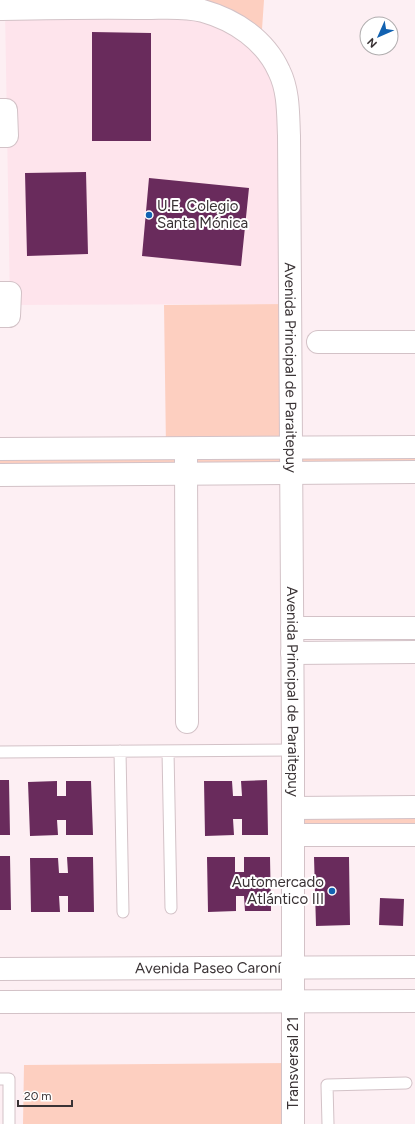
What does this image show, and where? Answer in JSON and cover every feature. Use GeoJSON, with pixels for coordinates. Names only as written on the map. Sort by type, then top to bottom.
{"type":"FeatureCollection","features":[{"type":"Feature","properties":{"kind":"street","name":"Avenida Principal de Paraitepuy"},"geometry":{"type":"LineString","coordinates":[[0,9],[133,8],[201,10],[228,20],[249,33],[272,57],[280,71],[285,87],[289,129],[293,968]]}},
{"type":"Feature","properties":{"kind":"street"},"geometry":{"type":"LineString","coordinates":[[0,110],[6,110],[7,136],[0,136]]}},
{"type":"Feature","properties":{"kind":"street"},"geometry":{"type":"LineString","coordinates":[[0,293],[10,293],[9,316],[0,316]]}},
{"type":"Feature","properties":{"kind":"street"},"geometry":{"type":"LineString","coordinates":[[318,342],[415,342]]}},
{"type":"Feature","properties":{"kind":"street"},"geometry":{"type":"LineString","coordinates":[[415,447],[5,449],[5,475],[415,472]]}},
{"type":"Feature","properties":{"kind":"street"},"geometry":{"type":"LineString","coordinates":[[186,448],[187,722]]}},
{"type":"Feature","properties":{"kind":"street"},"geometry":{"type":"LineString","coordinates":[[292,628],[415,628]]}},
{"type":"Feature","properties":{"kind":"street"},"geometry":{"type":"LineString","coordinates":[[292,653],[415,652]]}},
{"type":"Feature","properties":{"kind":"street"},"geometry":{"type":"LineString","coordinates":[[293,808],[415,807]]}},
{"type":"Feature","properties":{"kind":"street"},"geometry":{"type":"LineString","coordinates":[[293,836],[415,835]]}},
{"type":"Feature","properties":{"kind":"street","name":"Avenida Paseo Caroní"},"geometry":{"type":"LineString","coordinates":[[0,969],[415,967]]}},
{"type":"Feature","properties":{"kind":"street","name":"Transversal 21"},"geometry":{"type":"LineString","coordinates":[[293,968],[293,1124]]}},
{"type":"Feature","properties":{"kind":"street"},"geometry":{"type":"LineString","coordinates":[[0,1002],[415,1001]]}},
{"type":"Feature","properties":{"kind":"lane"},"geometry":{"type":"LineString","coordinates":[[0,752],[293,750]]}},
{"type":"Feature","properties":{"kind":"lane"},"geometry":{"type":"LineString","coordinates":[[120,751],[123,912]]}},
{"type":"Feature","properties":{"kind":"lane"},"geometry":{"type":"LineString","coordinates":[[168,751],[171,908]]}},
{"type":"Feature","properties":{"kind":"lane"},"geometry":{"type":"LineString","coordinates":[[0,1079],[10,1079],[9,1124]]}},
{"type":"Feature","properties":{"kind":"lane"},"geometry":{"type":"LineString","coordinates":[[328,1124],[327,1085],[406,1083]]}},
{"type":"Feature","properties":{"kind":"shaded area"},"geometry":{"type":"Polygon","coordinates":[[[0,0],[264,0],[261,44],[234,23],[0,0]]]}},
{"type":"Feature","properties":{"kind":"shaded area","name":"U.E. Colegio Santa Mónica"},"geometry":{"type":"Polygon","coordinates":[[[5,9],[201,10],[280,71],[290,304],[10,305],[5,9]]]}},
{"type":"Feature","properties":{"kind":"shaded area"},"geometry":{"type":"Polygon","coordinates":[[[290,304],[291,448],[415,447],[415,472],[0,475],[0,449],[166,448],[164,305],[290,304]]]}},
{"type":"Feature","properties":{"kind":"shaded area"},"geometry":{"type":"Polygon","coordinates":[[[415,807],[415,835],[293,835],[293,808],[415,807]]]}},
{"type":"Feature","properties":{"kind":"shaded area"},"geometry":{"type":"Polygon","coordinates":[[[293,1063],[293,1124],[23,1124],[24,1065],[293,1063]]]}},
{"type":"Feature","properties":{"kind":"building"},"geometry":{"type":"Polygon","coordinates":[[[92,32],[151,33],[151,141],[92,141],[92,32]]]}},
{"type":"Feature","properties":{"kind":"building"},"geometry":{"type":"Polygon","coordinates":[[[86,172],[88,254],[27,256],[25,173],[86,172]]]}},
{"type":"Feature","properties":{"kind":"building"},"geometry":{"type":"Polygon","coordinates":[[[149,178],[249,188],[241,266],[142,256],[149,178]]]}},
{"type":"Feature","properties":{"kind":"building"},"geometry":{"type":"Polygon","coordinates":[[[0,780],[9,780],[10,835],[0,835],[0,780]]]}},
{"type":"Feature","properties":{"kind":"building"},"geometry":{"type":"Polygon","coordinates":[[[267,780],[268,835],[242,835],[242,819],[233,819],[234,835],[205,836],[204,781],[232,781],[233,796],[242,796],[241,781],[267,780]]]}},
{"type":"Feature","properties":{"kind":"building"},"geometry":{"type":"Polygon","coordinates":[[[57,781],[57,796],[66,796],[66,781],[91,781],[93,835],[66,835],[66,820],[57,820],[58,835],[30,836],[28,782],[57,781]]]}},
{"type":"Feature","properties":{"kind":"building"},"geometry":{"type":"Polygon","coordinates":[[[0,856],[10,856],[11,910],[0,910],[0,856]]]}},
{"type":"Feature","properties":{"kind":"building"},"geometry":{"type":"Polygon","coordinates":[[[67,857],[93,857],[94,912],[68,912],[68,896],[59,896],[60,912],[31,912],[30,858],[58,858],[59,873],[68,873],[67,857]]]}},
{"type":"Feature","properties":{"kind":"building"},"geometry":{"type":"Polygon","coordinates":[[[207,857],[235,857],[235,872],[244,872],[244,857],[270,857],[271,911],[245,911],[244,896],[236,896],[236,911],[208,912],[207,857]]]}},
{"type":"Feature","properties":{"kind":"building","name":"Automercado Atlántico III"},"geometry":{"type":"Polygon","coordinates":[[[314,857],[349,857],[350,925],[316,926],[314,857]]]}},
{"type":"Feature","properties":{"kind":"building"},"geometry":{"type":"Polygon","coordinates":[[[380,898],[404,899],[403,926],[379,925],[380,898]]]}},
{"type":"Feature","properties":{"kind":"place","name":"U.E. Colegio Santa Mónica"},"geometry":{"type":"Point","coordinates":[149,215]}},
{"type":"Feature","properties":{"kind":"place","name":"Automercado Atlántico III"},"geometry":{"type":"Point","coordinates":[332,891]}}]}
